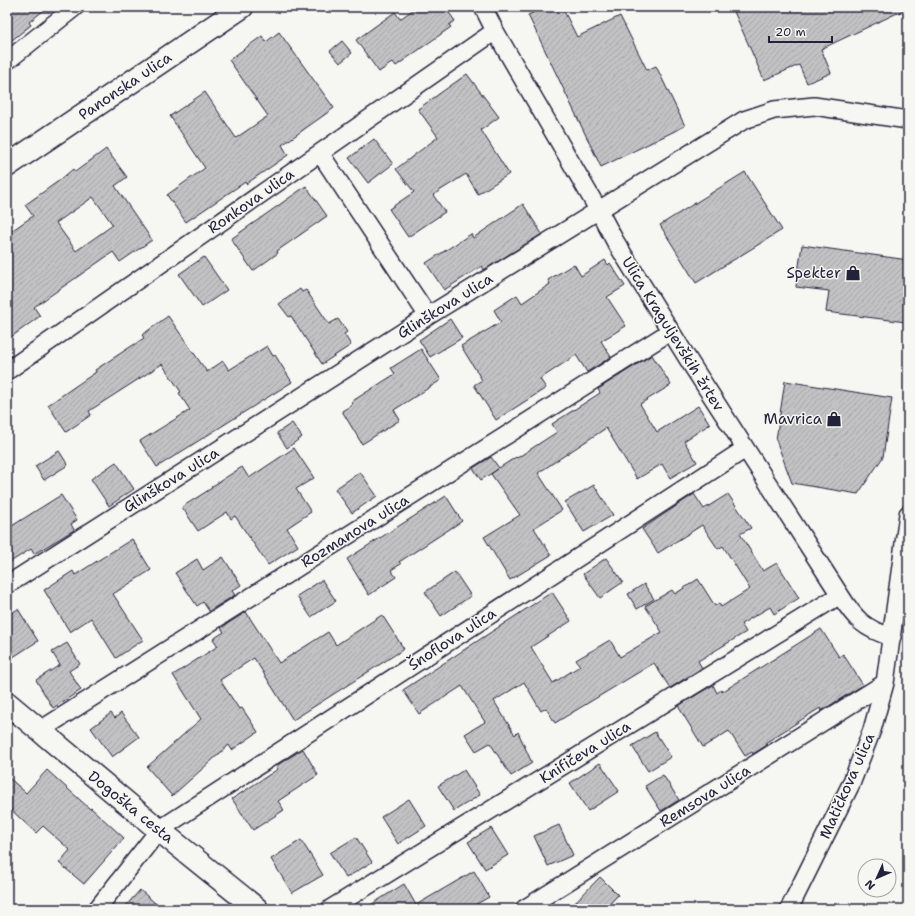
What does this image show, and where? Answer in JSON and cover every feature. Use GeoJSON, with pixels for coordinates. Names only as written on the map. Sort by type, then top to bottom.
{"type":"FeatureCollection","features":[{"type":"Feature","properties":{"kind":"street"},"geometry":{"type":"LineString","coordinates":[[7,61],[75,7]]}},
{"type":"Feature","properties":{"kind":"street","name":"Panonska ulica"},"geometry":{"type":"LineString","coordinates":[[7,166],[242,7]]}},
{"type":"Feature","properties":{"kind":"street","name":"Ulica Kraguljevških žrtev"},"geometry":{"type":"LineString","coordinates":[[483,7],[495,32],[615,240],[690,364],[849,610],[859,621],[875,632],[892,637]]}},
{"type":"Feature","properties":{"kind":"street","name":"Ronkova ulica"},"geometry":{"type":"LineString","coordinates":[[7,371],[495,32]]}},
{"type":"Feature","properties":{"kind":"street","name":"Glinškova ulica"},"geometry":{"type":"LineString","coordinates":[[7,585],[428,316],[744,120],[774,110],[814,106],[908,120]]}},
{"type":"Feature","properties":{"kind":"street"},"geometry":{"type":"LineString","coordinates":[[320,153],[428,316]]}},
{"type":"Feature","properties":{"kind":"street","name":"Rozmanova ulica"},"geometry":{"type":"LineString","coordinates":[[39,731],[671,331]]}},
{"type":"Feature","properties":{"kind":"street","name":"Šnoflova ulica"},"geometry":{"type":"LineString","coordinates":[[97,909],[159,830],[745,449]]}},
{"type":"Feature","properties":{"kind":"street","name":"Matičkova ulica"},"geometry":{"type":"LineString","coordinates":[[789,909],[851,784],[872,730],[885,683],[908,514]]}},
{"type":"Feature","properties":{"kind":"street","name":"Knifičeva ulica"},"geometry":{"type":"LineString","coordinates":[[330,909],[840,596]]}},
{"type":"Feature","properties":{"kind":"street","name":"Remsova ulica"},"geometry":{"type":"LineString","coordinates":[[524,909],[885,683]]}},
{"type":"Feature","properties":{"kind":"street","name":"Dogoška cesta"},"geometry":{"type":"LineString","coordinates":[[7,703],[159,830],[257,909]]}},
{"type":"Feature","properties":{"kind":"building"},"geometry":{"type":"Polygon","coordinates":[[[7,7],[48,7],[29,22],[31,25],[7,44],[7,7]]]}},
{"type":"Feature","properties":{"kind":"building"},"geometry":{"type":"Polygon","coordinates":[[[417,7],[445,7],[455,21],[449,25],[451,27],[396,66],[393,62],[379,72],[356,40],[395,12],[400,19],[417,7]]]}},
{"type":"Feature","properties":{"kind":"building"},"geometry":{"type":"Polygon","coordinates":[[[545,7],[562,7],[577,37],[620,16],[647,70],[656,66],[685,126],[601,167],[528,15],[545,7]]]}},
{"type":"Feature","properties":{"kind":"building"},"geometry":{"type":"Polygon","coordinates":[[[732,7],[908,8],[821,49],[831,73],[807,83],[799,65],[764,80],[732,7]]]}},
{"type":"Feature","properties":{"kind":"building"},"geometry":{"type":"Polygon","coordinates":[[[279,32],[334,108],[282,145],[288,155],[186,222],[167,195],[205,168],[170,116],[205,92],[236,138],[268,116],[229,60],[262,36],[266,42],[279,32]]]}},
{"type":"Feature","properties":{"kind":"building"},"geometry":{"type":"Polygon","coordinates":[[[342,41],[352,53],[340,63],[330,51],[342,41]]]}},
{"type":"Feature","properties":{"kind":"building"},"geometry":{"type":"Polygon","coordinates":[[[467,74],[499,117],[481,130],[509,174],[478,194],[466,174],[433,195],[445,212],[408,237],[389,209],[414,192],[396,169],[438,137],[418,109],[467,74]]]}},
{"type":"Feature","properties":{"kind":"building"},"geometry":{"type":"Polygon","coordinates":[[[374,139],[393,164],[368,183],[349,158],[374,139]]]}},
{"type":"Feature","properties":{"kind":"building"},"geometry":{"type":"Polygon","coordinates":[[[106,149],[127,177],[115,186],[152,240],[120,262],[113,252],[34,307],[40,316],[7,340],[7,234],[33,216],[25,205],[73,169],[75,172],[106,149]],[[93,197],[56,223],[76,251],[113,225],[93,197]]]}},
{"type":"Feature","properties":{"kind":"building"},"geometry":{"type":"Polygon","coordinates":[[[745,172],[782,230],[696,283],[660,225],[745,172]]]}},
{"type":"Feature","properties":{"kind":"building"},"geometry":{"type":"Polygon","coordinates":[[[306,186],[327,216],[277,251],[278,253],[253,271],[231,239],[306,186]]]}},
{"type":"Feature","properties":{"kind":"building"},"geometry":{"type":"Polygon","coordinates":[[[523,204],[542,234],[484,270],[482,266],[444,290],[426,263],[471,234],[473,238],[523,204]]]}},
{"type":"Feature","properties":{"kind":"building","name":"Spekter"},"geometry":{"type":"Polygon","coordinates":[[[802,245],[908,260],[908,305],[906,322],[826,312],[829,291],[796,287],[802,245]]]}},
{"type":"Feature","properties":{"kind":"building"},"geometry":{"type":"Polygon","coordinates":[[[204,257],[227,290],[202,307],[179,274],[204,257]]]}},
{"type":"Feature","properties":{"kind":"building"},"geometry":{"type":"Polygon","coordinates":[[[605,260],[608,265],[610,263],[625,286],[607,297],[626,326],[601,341],[611,357],[587,372],[576,355],[540,379],[546,388],[496,420],[474,385],[482,380],[461,346],[501,322],[494,310],[517,295],[522,303],[550,284],[548,280],[574,264],[581,276],[605,260]]]}},
{"type":"Feature","properties":{"kind":"building"},"geometry":{"type":"Polygon","coordinates":[[[300,289],[302,292],[306,290],[329,324],[338,319],[347,332],[344,334],[351,345],[322,364],[291,316],[289,317],[279,304],[300,289]]]}},
{"type":"Feature","properties":{"kind":"building"},"geometry":{"type":"Polygon","coordinates":[[[168,316],[207,372],[223,361],[229,370],[267,346],[273,356],[275,355],[292,382],[157,467],[140,441],[190,410],[179,393],[181,392],[162,364],[89,411],[91,415],[66,432],[48,405],[96,372],[95,370],[144,338],[142,335],[168,316]]]}},
{"type":"Feature","properties":{"kind":"building"},"geometry":{"type":"Polygon","coordinates":[[[450,319],[462,338],[430,357],[419,340],[450,319]]]}},
{"type":"Feature","properties":{"kind":"building"},"geometry":{"type":"Polygon","coordinates":[[[421,349],[441,380],[394,410],[400,420],[362,444],[342,411],[352,405],[351,402],[395,374],[391,368],[421,349]]]}},
{"type":"Feature","properties":{"kind":"building"},"geometry":{"type":"Polygon","coordinates":[[[652,355],[671,385],[640,404],[657,432],[698,406],[710,424],[684,441],[697,462],[670,478],[662,464],[637,479],[606,428],[538,473],[562,510],[534,528],[551,555],[510,580],[484,537],[520,515],[491,474],[498,469],[481,480],[473,468],[491,457],[499,468],[516,457],[517,458],[557,432],[552,424],[600,393],[598,389],[652,355]]]}},
{"type":"Feature","properties":{"kind":"building","name":"Mavrica"},"geometry":{"type":"Polygon","coordinates":[[[785,381],[892,398],[883,457],[858,494],[792,483],[776,440],[785,381]]]}},
{"type":"Feature","properties":{"kind":"building"},"geometry":{"type":"Polygon","coordinates":[[[292,423],[302,437],[287,448],[277,433],[292,423]]]}},
{"type":"Feature","properties":{"kind":"building"},"geometry":{"type":"Polygon","coordinates":[[[294,448],[314,478],[296,489],[311,512],[287,528],[298,546],[268,565],[235,516],[231,519],[227,512],[198,531],[182,507],[242,467],[249,478],[294,448]]]}},
{"type":"Feature","properties":{"kind":"building"},"geometry":{"type":"Polygon","coordinates":[[[59,451],[68,465],[44,480],[35,466],[59,451]]]}},
{"type":"Feature","properties":{"kind":"building"},"geometry":{"type":"Polygon","coordinates":[[[116,462],[134,489],[109,506],[91,479],[116,462]]]}},
{"type":"Feature","properties":{"kind":"building"},"geometry":{"type":"Polygon","coordinates":[[[360,472],[377,496],[352,513],[335,489],[360,472]]]}},
{"type":"Feature","properties":{"kind":"building"},"geometry":{"type":"Polygon","coordinates":[[[594,485],[613,515],[584,532],[565,502],[594,485]]]}},
{"type":"Feature","properties":{"kind":"building"},"geometry":{"type":"Polygon","coordinates":[[[694,494],[704,509],[728,494],[751,528],[740,534],[763,571],[777,563],[799,598],[774,614],[770,607],[741,624],[746,632],[698,661],[702,668],[670,688],[654,663],[555,723],[546,708],[541,711],[524,682],[494,701],[515,735],[518,732],[532,763],[511,776],[490,743],[476,751],[465,734],[485,722],[462,686],[419,714],[403,690],[552,592],[571,621],[531,647],[553,683],[580,666],[576,660],[610,640],[620,657],[662,632],[645,606],[672,590],[675,594],[698,579],[715,606],[719,603],[721,607],[750,589],[723,546],[718,549],[702,525],[658,553],[642,529],[694,494]]]}},
{"type":"Feature","properties":{"kind":"building"},"geometry":{"type":"Polygon","coordinates":[[[61,495],[77,520],[71,524],[74,530],[34,554],[31,549],[7,564],[7,529],[61,495]]]}},
{"type":"Feature","properties":{"kind":"building"},"geometry":{"type":"Polygon","coordinates":[[[446,496],[462,521],[399,562],[401,564],[391,570],[396,577],[369,595],[347,559],[446,496]]]}},
{"type":"Feature","properties":{"kind":"building"},"geometry":{"type":"Polygon","coordinates":[[[132,539],[151,570],[113,594],[143,640],[116,658],[91,618],[70,632],[44,590],[73,571],[75,575],[132,539]]]}},
{"type":"Feature","properties":{"kind":"building"},"geometry":{"type":"Polygon","coordinates":[[[223,557],[241,585],[232,591],[235,595],[209,611],[203,602],[197,606],[175,573],[197,559],[203,570],[223,557]]]}},
{"type":"Feature","properties":{"kind":"building"},"geometry":{"type":"Polygon","coordinates":[[[606,558],[623,582],[600,598],[583,574],[606,558]]]}},
{"type":"Feature","properties":{"kind":"building"},"geometry":{"type":"Polygon","coordinates":[[[455,572],[471,596],[441,616],[425,592],[455,572]]]}},
{"type":"Feature","properties":{"kind":"building"},"geometry":{"type":"Polygon","coordinates":[[[322,580],[336,601],[311,617],[297,596],[322,580]]]}},
{"type":"Feature","properties":{"kind":"building"},"geometry":{"type":"Polygon","coordinates":[[[644,584],[654,599],[637,609],[628,594],[644,584]]]}},
{"type":"Feature","properties":{"kind":"building"},"geometry":{"type":"Polygon","coordinates":[[[18,609],[38,641],[7,661],[7,616],[18,609]]]}},
{"type":"Feature","properties":{"kind":"building"},"geometry":{"type":"Polygon","coordinates":[[[246,612],[279,663],[328,632],[336,645],[382,615],[404,649],[293,720],[254,658],[220,680],[239,709],[242,708],[258,732],[232,750],[229,745],[172,796],[147,767],[201,719],[173,675],[218,646],[213,639],[224,632],[221,628],[246,612]]]}},
{"type":"Feature","properties":{"kind":"building"},"geometry":{"type":"Polygon","coordinates":[[[821,629],[839,657],[843,654],[863,685],[821,711],[820,708],[765,743],[767,745],[753,754],[752,752],[745,756],[729,731],[703,747],[678,706],[713,685],[717,693],[721,690],[722,692],[821,629]]]}},
{"type":"Feature","properties":{"kind":"building"},"geometry":{"type":"Polygon","coordinates":[[[67,643],[80,664],[69,671],[81,690],[53,708],[36,680],[60,665],[52,652],[67,643]]]}},
{"type":"Feature","properties":{"kind":"building"},"geometry":{"type":"Polygon","coordinates":[[[111,713],[115,718],[121,713],[139,737],[112,757],[91,728],[111,713]]]}},
{"type":"Feature","properties":{"kind":"building"},"geometry":{"type":"Polygon","coordinates":[[[655,732],[671,757],[648,771],[632,746],[655,732]]]}},
{"type":"Feature","properties":{"kind":"building"},"geometry":{"type":"Polygon","coordinates":[[[303,749],[318,775],[278,801],[284,810],[253,830],[232,799],[278,769],[276,766],[303,749]]]}},
{"type":"Feature","properties":{"kind":"building"},"geometry":{"type":"Polygon","coordinates":[[[600,763],[619,791],[588,811],[570,783],[600,763]]]}},
{"type":"Feature","properties":{"kind":"building"},"geometry":{"type":"Polygon","coordinates":[[[47,770],[124,838],[84,884],[59,863],[70,850],[43,826],[36,833],[7,806],[7,776],[26,793],[47,770]]]}},
{"type":"Feature","properties":{"kind":"building"},"geometry":{"type":"Polygon","coordinates":[[[464,770],[480,795],[454,811],[438,786],[464,770]]]}},
{"type":"Feature","properties":{"kind":"building"},"geometry":{"type":"Polygon","coordinates":[[[663,775],[679,800],[661,811],[645,786],[663,775]]]}},
{"type":"Feature","properties":{"kind":"building"},"geometry":{"type":"Polygon","coordinates":[[[409,799],[426,826],[398,844],[381,817],[409,799]]]}},
{"type":"Feature","properties":{"kind":"building"},"geometry":{"type":"Polygon","coordinates":[[[559,825],[573,855],[548,866],[534,836],[559,825]]]}},
{"type":"Feature","properties":{"kind":"building"},"geometry":{"type":"Polygon","coordinates":[[[491,828],[508,855],[485,869],[468,842],[491,828]]]}},
{"type":"Feature","properties":{"kind":"building"},"geometry":{"type":"Polygon","coordinates":[[[356,837],[372,862],[346,878],[330,853],[356,837]]]}},
{"type":"Feature","properties":{"kind":"building"},"geometry":{"type":"Polygon","coordinates":[[[301,840],[323,875],[292,893],[271,859],[301,840]]]}},
{"type":"Feature","properties":{"kind":"building"},"geometry":{"type":"Polygon","coordinates":[[[474,871],[489,897],[468,909],[364,909],[404,884],[416,905],[474,871]]]}},
{"type":"Feature","properties":{"kind":"building"},"geometry":{"type":"Polygon","coordinates":[[[600,877],[618,895],[605,909],[569,909],[600,877]]]}},
{"type":"Feature","properties":{"kind":"building"},"geometry":{"type":"Polygon","coordinates":[[[140,890],[162,909],[123,909],[140,890]]]}},
{"type":"Feature","properties":{"kind":"place","name":"Spekter"},"geometry":{"type":"Point","coordinates":[853,273]}},
{"type":"Feature","properties":{"kind":"place","name":"Mavrica"},"geometry":{"type":"Point","coordinates":[834,419]}}]}
